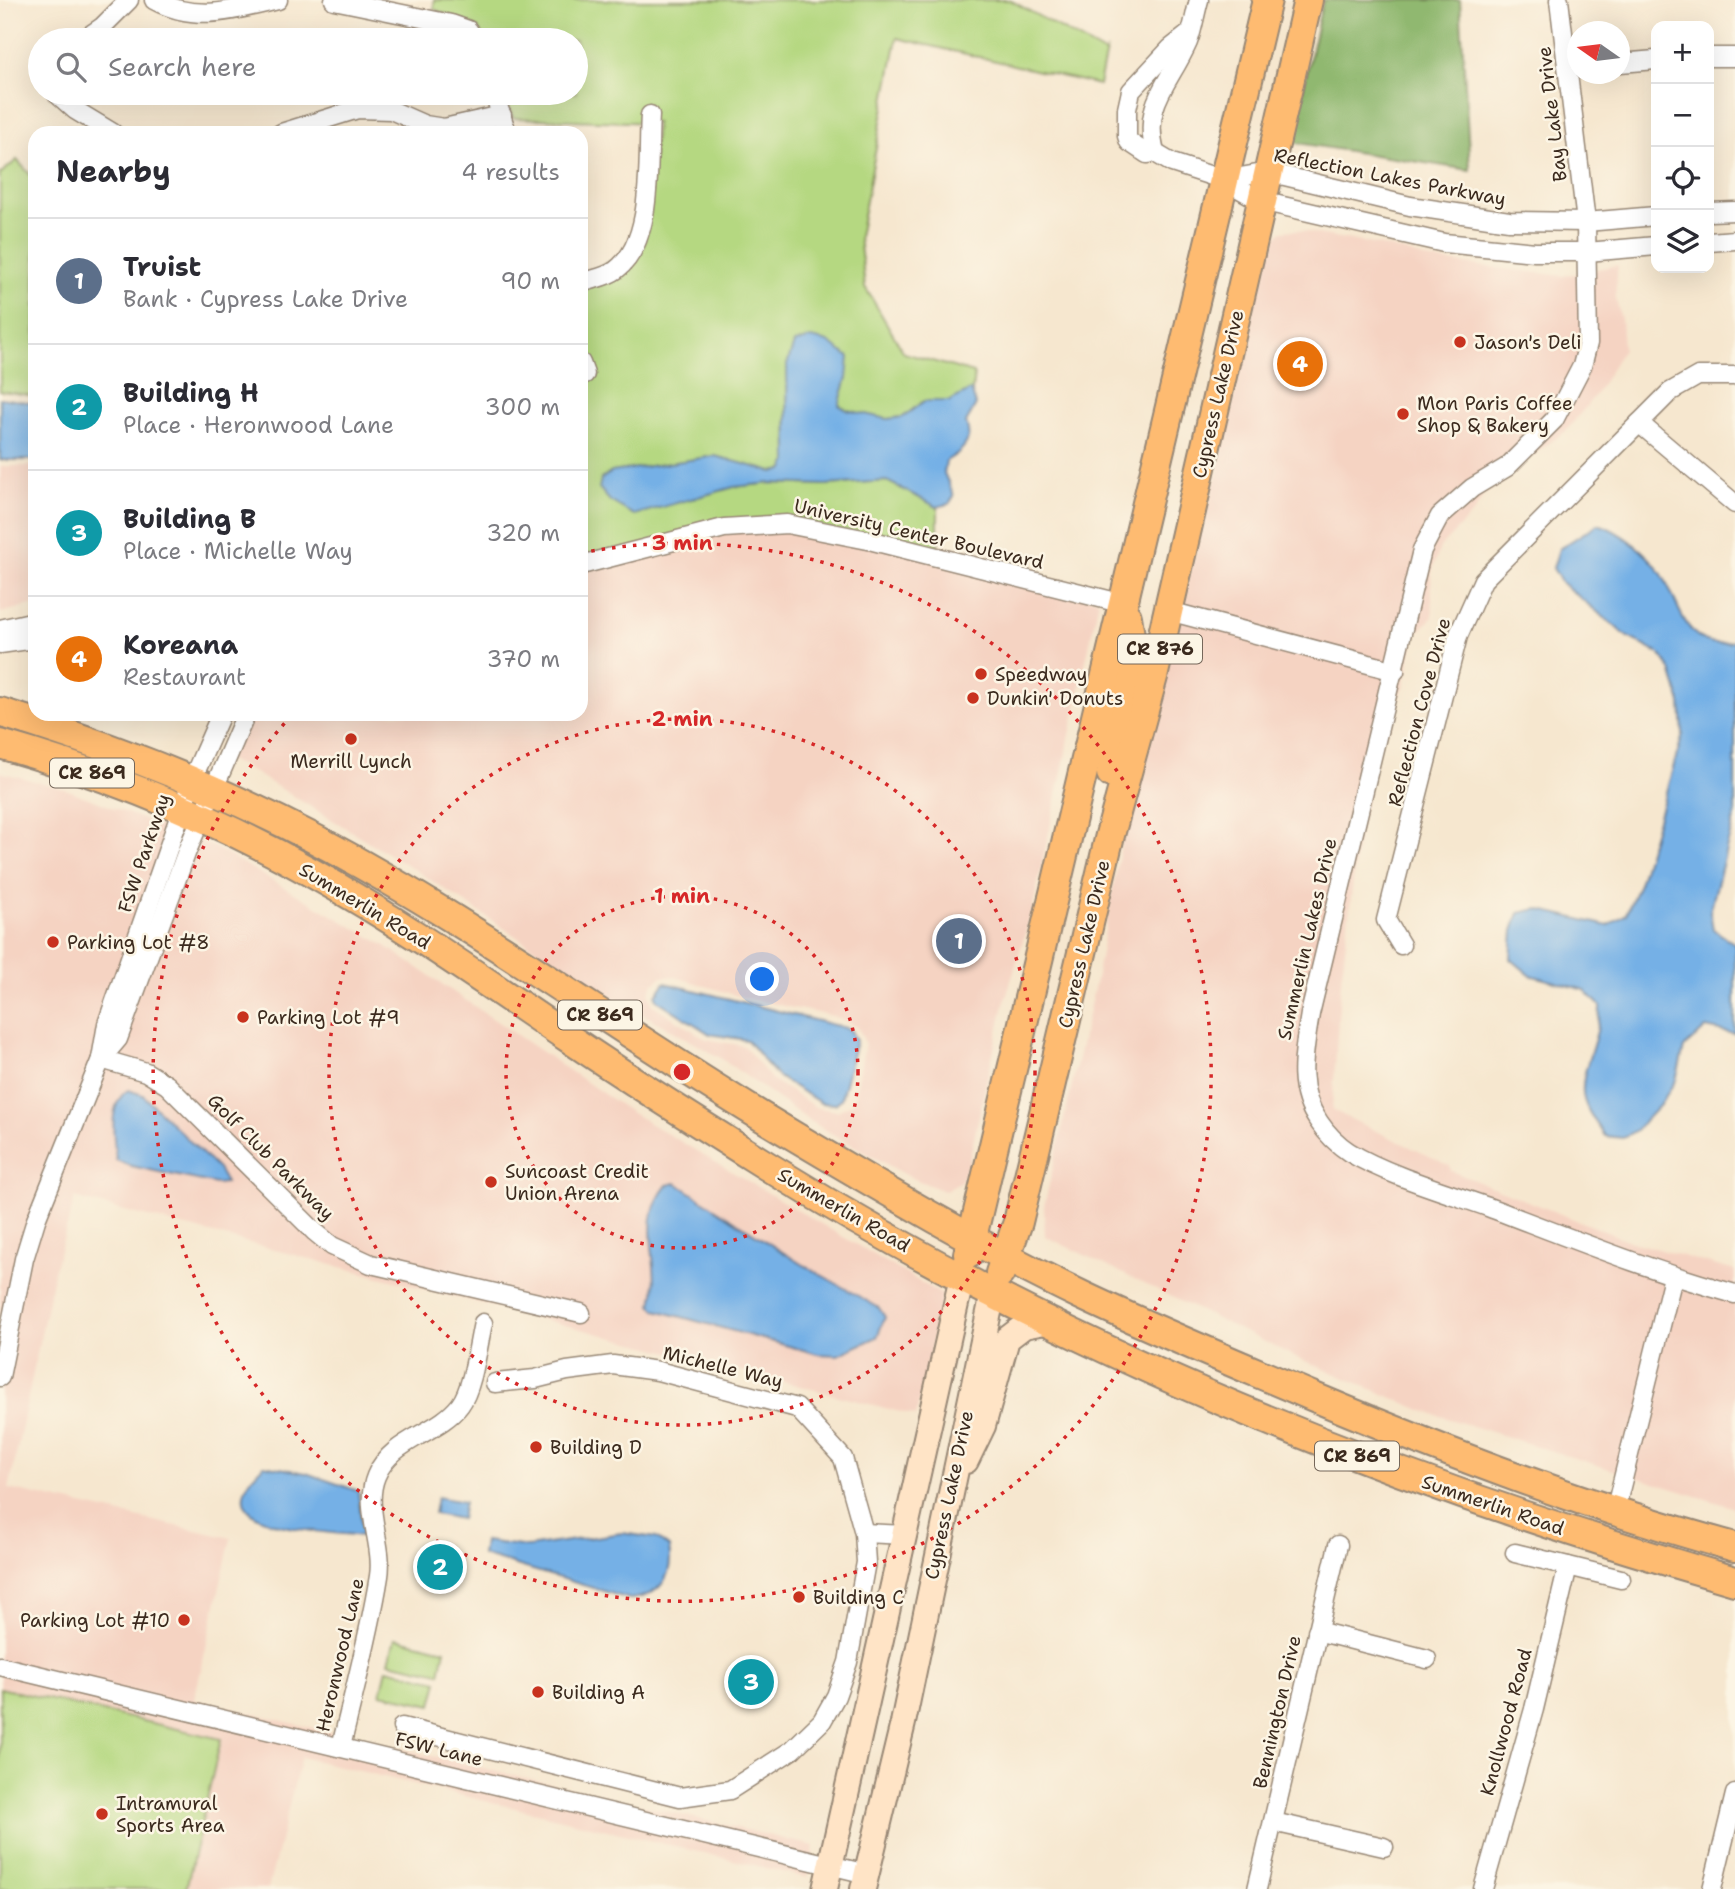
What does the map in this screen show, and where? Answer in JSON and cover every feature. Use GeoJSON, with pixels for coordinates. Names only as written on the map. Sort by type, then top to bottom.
{"type":"FeatureCollection","features":[{"type":"Feature","properties":{"kind":"main road","name":"Cypress Lake Drive"},"geometry":{"type":"LineString","coordinates":[[828,1877],[971,1238],[1266,0]]}},
{"type":"Feature","properties":{"kind":"main road","name":"Cypress Lake Drive"},"geometry":{"type":"LineString","coordinates":[[865,1882],[903,1723],[993,1293],[1018,1222],[1116,810],[1169,611],[1308,0]]}},
{"type":"Feature","properties":{"kind":"main road"},"geometry":{"type":"LineString","coordinates":[[1116,810],[1110,783],[1112,757],[1133,654],[1133,641],[1124,604]]}},
{"type":"Feature","properties":{"kind":"main road","name":"Summerlin Road"},"geometry":{"type":"LineString","coordinates":[[0,712],[130,755],[203,784],[317,841],[388,881],[707,1084],[971,1238],[1161,1332],[1410,1437],[1615,1511],[1735,1547]]}},
{"type":"Feature","properties":{"kind":"main road","name":"Summerlin Road"},"geometry":{"type":"LineString","coordinates":[[0,744],[74,767],[192,812],[311,872],[432,946],[675,1109],[842,1211],[962,1277],[1050,1321],[1176,1381],[1368,1461],[1596,1541],[1735,1581]]}},
{"type":"Feature","properties":{"kind":"main road"},"geometry":{"type":"LineString","coordinates":[[432,946],[467,952],[554,1003],[603,1017]]}},
{"type":"Feature","properties":{"kind":"main road"},"geometry":{"type":"LineString","coordinates":[[949,1496],[983,1426],[1007,1339],[1024,1326],[1050,1321]]}},
{"type":"Feature","properties":{"kind":"street"},"geometry":{"type":"LineString","coordinates":[[101,28],[129,0]]}},
{"type":"Feature","properties":{"kind":"street"},"geometry":{"type":"LineString","coordinates":[[154,0],[179,10],[205,14],[278,0]]}},
{"type":"Feature","properties":{"kind":"street"},"geometry":{"type":"LineString","coordinates":[[334,0],[462,28]]}},
{"type":"Feature","properties":{"kind":"street"},"geometry":{"type":"LineString","coordinates":[[1155,153],[1150,134],[1156,96],[1190,33],[1199,0]]}},
{"type":"Feature","properties":{"kind":"street","name":"Bay Lake Drive"},"geometry":{"type":"LineString","coordinates":[[1559,0],[1567,39]]}},
{"type":"Feature","properties":{"kind":"street"},"geometry":{"type":"LineString","coordinates":[[1190,33],[1171,48],[1131,91],[1126,119],[1129,142],[1147,154],[1155,153],[1172,163],[1224,180],[1261,201],[1444,243],[1499,250],[1587,252],[1651,246]]}},
{"type":"Feature","properties":{"kind":"street"},"geometry":{"type":"LineString","coordinates":[[1714,57],[1735,57]]}},
{"type":"Feature","properties":{"kind":"street"},"geometry":{"type":"LineString","coordinates":[[1630,62],[1651,60]]}},
{"type":"Feature","properties":{"kind":"street","name":"Bay Lake Drive"},"geometry":{"type":"LineString","coordinates":[[1574,84],[1586,222]]}},
{"type":"Feature","properties":{"kind":"street"},"geometry":{"type":"LineString","coordinates":[[69,105],[101,126]]}},
{"type":"Feature","properties":{"kind":"street"},"geometry":{"type":"LineString","coordinates":[[498,105],[505,126]]}},
{"type":"Feature","properties":{"kind":"street"},"geometry":{"type":"LineString","coordinates":[[303,126],[358,109],[375,108],[391,110],[431,126]]}},
{"type":"Feature","properties":{"kind":"street"},"geometry":{"type":"LineString","coordinates":[[453,126],[502,115]]}},
{"type":"Feature","properties":{"kind":"street"},"geometry":{"type":"LineString","coordinates":[[588,281],[614,272],[628,260],[639,241],[645,206],[650,115]]}},
{"type":"Feature","properties":{"kind":"street","name":"Reflection Lakes Parkway"},"geometry":{"type":"LineString","coordinates":[[1224,180],[1268,172],[1469,217],[1509,221],[1586,222],[1651,216]]}},
{"type":"Feature","properties":{"kind":"street"},"geometry":{"type":"LineString","coordinates":[[1714,212],[1735,211]]}},
{"type":"Feature","properties":{"kind":"street","name":"Summerlin Lakes Drive"},"geometry":{"type":"LineString","coordinates":[[1586,222],[1588,343],[1583,366],[1554,420],[1507,467],[1457,500],[1430,531],[1422,550],[1303,1055],[1302,1078],[1318,1121],[1333,1139],[1351,1152],[1420,1182],[1637,1260],[1673,1277],[1735,1294]]}},
{"type":"Feature","properties":{"kind":"street"},"geometry":{"type":"LineString","coordinates":[[1714,242],[1735,240]]}},
{"type":"Feature","properties":{"kind":"street","name":"Reflection Cove Drive"},"geometry":{"type":"LineString","coordinates":[[1401,945],[1385,920],[1458,636],[1468,608],[1483,580],[1670,392],[1698,376],[1735,376]]}},
{"type":"Feature","properties":{"kind":"street"},"geometry":{"type":"LineString","coordinates":[[1639,423],[1735,503]]}},
{"type":"Feature","properties":{"kind":"street","name":"University Center Boulevard"},"geometry":{"type":"LineString","coordinates":[[588,563],[723,528],[787,524],[873,541],[1124,604]]}},
{"type":"Feature","properties":{"kind":"street"},"geometry":{"type":"LineString","coordinates":[[1169,611],[1395,671]]}},
{"type":"Feature","properties":{"kind":"street"},"geometry":{"type":"LineString","coordinates":[[0,629],[28,623]]}},
{"type":"Feature","properties":{"kind":"street"},"geometry":{"type":"LineString","coordinates":[[0,644],[28,640]]}},
{"type":"Feature","properties":{"kind":"street"},"geometry":{"type":"LineString","coordinates":[[203,784],[219,721]]}},
{"type":"Feature","properties":{"kind":"street"},"geometry":{"type":"LineString","coordinates":[[203,784],[242,721]]}},
{"type":"Feature","properties":{"kind":"street","name":"FSW Parkway"},"geometry":{"type":"LineString","coordinates":[[0,1377],[24,1259],[36,1220],[101,1059],[107,1024],[203,784]]}},
{"type":"Feature","properties":{"kind":"street","name":"Golf Club Parkway"},"geometry":{"type":"LineString","coordinates":[[101,1059],[146,1072],[167,1085],[315,1232],[351,1256],[394,1270],[580,1313]]}},
{"type":"Feature","properties":{"kind":"street"},"geometry":{"type":"LineString","coordinates":[[1615,1511],[1673,1277]]}},
{"type":"Feature","properties":{"kind":"street","name":"Heronwood Lane"},"geometry":{"type":"LineString","coordinates":[[341,1747],[380,1573],[373,1499],[375,1477],[385,1461],[401,1447],[460,1405],[468,1387],[483,1323]]}},
{"type":"Feature","properties":{"kind":"street","name":"Michelle Way"},"geometry":{"type":"LineString","coordinates":[[402,1727],[680,1797],[730,1790],[792,1750],[822,1721],[844,1674],[858,1619],[866,1562],[864,1533],[843,1458],[797,1408],[658,1371],[613,1365],[567,1371],[535,1379],[495,1382]]}},
{"type":"Feature","properties":{"kind":"street"},"geometry":{"type":"LineString","coordinates":[[864,1533],[906,1535]]}},
{"type":"Feature","properties":{"kind":"street","name":"Bennington Drive"},"geometry":{"type":"LineString","coordinates":[[1257,1889],[1338,1545]]}},
{"type":"Feature","properties":{"kind":"street"},"geometry":{"type":"LineString","coordinates":[[1515,1553],[1621,1579]]}},
{"type":"Feature","properties":{"kind":"street","name":"Knollwood Road"},"geometry":{"type":"LineString","coordinates":[[1483,1889],[1534,1709],[1568,1566]]}},
{"type":"Feature","properties":{"kind":"street"},"geometry":{"type":"LineString","coordinates":[[1317,1631],[1427,1659]]}},
{"type":"Feature","properties":{"kind":"street","name":"FSW Lane"},"geometry":{"type":"LineString","coordinates":[[0,1666],[540,1795],[828,1877],[865,1882]]}},
{"type":"Feature","properties":{"kind":"street"},"geometry":{"type":"LineString","coordinates":[[540,1795],[548,1765]]}},
{"type":"Feature","properties":{"kind":"street"},"geometry":{"type":"LineString","coordinates":[[1712,1889],[1735,1794]]}},
{"type":"Feature","properties":{"kind":"street"},"geometry":{"type":"LineString","coordinates":[[1273,1822],[1384,1847]]}},
{"type":"Feature","properties":{"kind":"shaded area"},"geometry":{"type":"Polygon","coordinates":[[[1297,230],[1388,247],[1431,260],[1564,276],[1618,265],[1615,296],[1621,319],[1623,349],[1596,394],[1566,431],[1487,488],[1475,511],[1440,547],[1431,575],[1433,617],[1414,636],[1404,687],[1381,725],[1358,838],[1340,991],[1332,1110],[1450,1166],[1451,1171],[1632,1242],[1735,1271],[1735,1508],[1424,1411],[1298,1358],[1045,1236],[1044,1207],[1096,980],[1132,785],[1217,473],[1268,245],[1282,231],[1297,230]]]}},
{"type":"Feature","properties":{"kind":"shaded area"},"geometry":{"type":"Polygon","coordinates":[[[0,466],[28,466],[28,606],[0,613],[0,466]]]}},
{"type":"Feature","properties":{"kind":"shaded area"},"geometry":{"type":"Polygon","coordinates":[[[771,517],[1099,600],[1032,910],[1004,1004],[968,1165],[961,1181],[944,1191],[910,1177],[811,1122],[719,1057],[578,977],[414,869],[243,766],[228,760],[246,721],[588,721],[588,557],[771,517]],[[673,976],[661,977],[653,984],[649,993],[653,1005],[706,1039],[744,1046],[772,1080],[817,1108],[837,1111],[854,1103],[865,1043],[858,1027],[833,1016],[745,998],[673,976]]]}},
{"type":"Feature","properties":{"kind":"shaded area"},"geometry":{"type":"Polygon","coordinates":[[[0,772],[68,790],[216,848],[384,945],[632,1113],[942,1295],[916,1416],[75,1198],[54,1271],[9,1489],[231,1538],[194,1700],[814,1846],[808,1878],[301,1757],[268,1889],[0,1889],[0,772]]]}},
{"type":"Feature","properties":{"kind":"green space"},"geometry":{"type":"Polygon","coordinates":[[[434,0],[1010,0],[1104,53],[1106,51],[1099,85],[897,38],[859,237],[865,287],[904,353],[974,373],[972,392],[950,401],[924,401],[903,417],[887,419],[847,410],[838,405],[847,378],[787,365],[788,461],[783,470],[773,472],[715,456],[612,472],[601,479],[634,514],[734,487],[771,483],[825,485],[887,481],[938,507],[938,559],[771,517],[588,557],[588,273],[644,244],[656,123],[513,118],[508,105],[588,105],[588,28],[478,28],[434,9],[434,0]]]}},
{"type":"Feature","properties":{"kind":"green space"},"geometry":{"type":"Polygon","coordinates":[[[1323,0],[1460,0],[1470,170],[1291,142],[1323,0]]]}},
{"type":"Feature","properties":{"kind":"green space"},"geometry":{"type":"Polygon","coordinates":[[[17,160],[28,172],[28,395],[0,391],[0,174],[17,160]]]}},
{"type":"Feature","properties":{"kind":"green space"},"geometry":{"type":"Polygon","coordinates":[[[395,1638],[445,1650],[440,1673],[389,1662],[395,1638]]]}},
{"type":"Feature","properties":{"kind":"green space"},"geometry":{"type":"Polygon","coordinates":[[[387,1669],[438,1681],[432,1705],[381,1694],[387,1669]]]}},
{"type":"Feature","properties":{"kind":"green space","name":"Intramural Sports Area"},"geometry":{"type":"Polygon","coordinates":[[[0,1688],[221,1739],[186,1889],[0,1889],[0,1688]]]}},
{"type":"Feature","properties":{"kind":"water"},"geometry":{"type":"Polygon","coordinates":[[[811,338],[828,342],[849,357],[847,378],[839,405],[847,410],[887,419],[903,417],[924,401],[950,401],[971,390],[976,405],[966,423],[967,441],[957,454],[946,461],[944,473],[954,496],[949,504],[937,507],[887,481],[825,485],[771,483],[734,487],[634,515],[610,501],[599,488],[601,479],[612,472],[715,456],[773,472],[783,470],[788,461],[787,365],[794,343],[811,338]]]}},
{"type":"Feature","properties":{"kind":"water"},"geometry":{"type":"Polygon","coordinates":[[[0,398],[28,402],[28,460],[0,460],[0,398]]]}},
{"type":"Feature","properties":{"kind":"water"},"geometry":{"type":"Polygon","coordinates":[[[1598,524],[1624,537],[1656,566],[1695,634],[1705,641],[1735,641],[1735,815],[1710,912],[1713,929],[1735,944],[1735,1034],[1706,1028],[1684,1048],[1676,1080],[1660,1105],[1636,1130],[1623,1138],[1605,1136],[1585,1104],[1583,1083],[1600,1006],[1585,990],[1530,975],[1511,959],[1513,931],[1519,913],[1537,909],[1608,926],[1626,914],[1639,884],[1683,734],[1681,703],[1671,670],[1660,654],[1628,637],[1562,583],[1553,568],[1559,549],[1598,524]]]}},
{"type":"Feature","properties":{"kind":"water"},"geometry":{"type":"Polygon","coordinates":[[[665,983],[850,1029],[856,1041],[841,1099],[835,1104],[821,1103],[777,1076],[747,1040],[710,1034],[657,1000],[656,995],[665,983]]]}},
{"type":"Feature","properties":{"kind":"water"},"geometry":{"type":"Polygon","coordinates":[[[128,1090],[143,1095],[218,1169],[226,1183],[216,1184],[131,1166],[116,1160],[114,1112],[121,1096],[128,1090]]]}},
{"type":"Feature","properties":{"kind":"water"},"geometry":{"type":"Polygon","coordinates":[[[676,1183],[795,1260],[879,1308],[885,1317],[877,1337],[838,1355],[818,1354],[656,1310],[652,1305],[653,1214],[667,1185],[676,1183]]]}},
{"type":"Feature","properties":{"kind":"water"},"geometry":{"type":"Polygon","coordinates":[[[264,1465],[306,1473],[358,1491],[363,1536],[298,1529],[255,1515],[245,1503],[246,1487],[264,1465]]]}},
{"type":"Feature","properties":{"kind":"water"},"geometry":{"type":"Polygon","coordinates":[[[437,1497],[464,1502],[461,1519],[434,1514],[437,1497]]]}},
{"type":"Feature","properties":{"kind":"water"},"geometry":{"type":"Polygon","coordinates":[[[622,1533],[656,1538],[669,1547],[667,1576],[657,1589],[649,1594],[630,1599],[482,1555],[484,1541],[528,1547],[622,1533]]]}},
{"type":"Feature","properties":{"kind":"place","name":"Jason's Deli"},"geometry":{"type":"Point","coordinates":[1460,342]}},
{"type":"Feature","properties":{"kind":"place","name":"Koreana"},"geometry":{"type":"Point","coordinates":[1300,364]}},
{"type":"Feature","properties":{"kind":"place","name":"Mon Paris Coffee Shop & Bakery"},"geometry":{"type":"Point","coordinates":[1403,414]}},
{"type":"Feature","properties":{"kind":"place","name":"Speedway"},"geometry":{"type":"Point","coordinates":[981,674]}},
{"type":"Feature","properties":{"kind":"place","name":"Dunkin' Donuts"},"geometry":{"type":"Point","coordinates":[973,698]}},
{"type":"Feature","properties":{"kind":"place","name":"Merrill Lynch"},"geometry":{"type":"Point","coordinates":[351,739]}},
{"type":"Feature","properties":{"kind":"place","name":"Truist"},"geometry":{"type":"Point","coordinates":[959,941]}},
{"type":"Feature","properties":{"kind":"place","name":"Parking Lot #8"},"geometry":{"type":"Point","coordinates":[53,942]}},
{"type":"Feature","properties":{"kind":"place","name":"Parking Lot #9"},"geometry":{"type":"Point","coordinates":[243,1017]}},
{"type":"Feature","properties":{"kind":"place","name":"Suncoast Credit Union Arena"},"geometry":{"type":"Point","coordinates":[491,1182]}},
{"type":"Feature","properties":{"kind":"place","name":"Building D"},"geometry":{"type":"Point","coordinates":[536,1447]}},
{"type":"Feature","properties":{"kind":"place","name":"Building H"},"geometry":{"type":"Point","coordinates":[440,1567]}},
{"type":"Feature","properties":{"kind":"place","name":"Building C"},"geometry":{"type":"Point","coordinates":[799,1597]}},
{"type":"Feature","properties":{"kind":"place","name":"Parking Lot #10"},"geometry":{"type":"Point","coordinates":[184,1620]}},
{"type":"Feature","properties":{"kind":"place","name":"Building B"},"geometry":{"type":"Point","coordinates":[751,1682]}},
{"type":"Feature","properties":{"kind":"place","name":"Building A"},"geometry":{"type":"Point","coordinates":[538,1692]}},
{"type":"Feature","properties":{"kind":"place","name":"Intramural Sports Area"},"geometry":{"type":"Point","coordinates":[102,1814]}}]}
